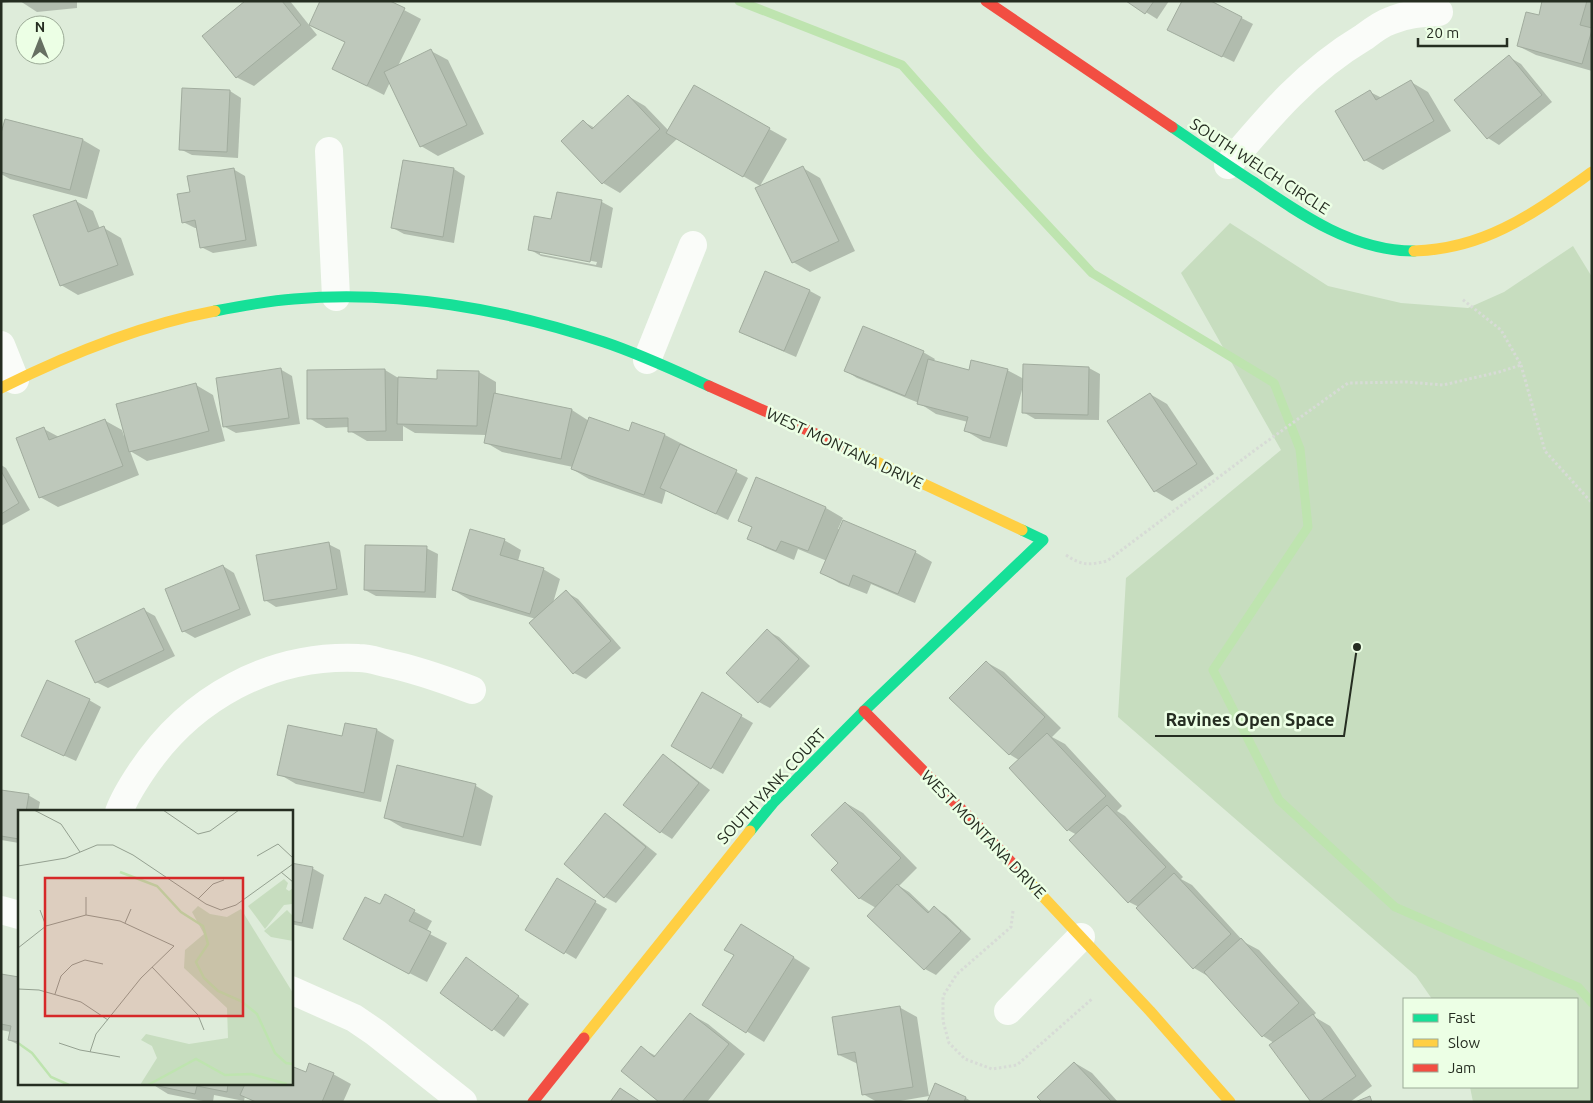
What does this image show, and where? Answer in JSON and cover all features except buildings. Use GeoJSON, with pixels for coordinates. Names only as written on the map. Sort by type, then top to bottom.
{"type":"FeatureCollection","features":[{"type":"Feature","properties":{"kind":"street","name":"SOUTH WELCH CIRCLE"},"geometry":{"type":"LineString","coordinates":[[986,1],[1294,210],[1330,230],[1372,246],[1419,252],[1464,244],[1485,238],[1536,212],[1592,172]]}},
{"type":"Feature","properties":{"kind":"street"},"geometry":{"type":"LineString","coordinates":[[1228,165],[1290,94],[1312,74],[1351,44],[1389,21],[1416,13],[1439,12]]}},
{"type":"Feature","properties":{"kind":"street"},"geometry":{"type":"LineString","coordinates":[[329,150],[336,297]]}},
{"type":"Feature","properties":{"kind":"street"},"geometry":{"type":"LineString","coordinates":[[647,360],[693,245]]}},
{"type":"Feature","properties":{"kind":"street","name":"WEST MONTANA DRIVE"},"geometry":{"type":"LineString","coordinates":[[1,345],[8,384],[77,353],[128,335],[180,320],[233,308],[287,300],[336,297],[388,299],[498,314],[546,325],[604,343],[647,360],[832,440],[1043,540]]}},
{"type":"Feature","properties":{"kind":"street","name":"SOUTH YANK COURT"},"geometry":{"type":"LineString","coordinates":[[533,1102],[767,810],[864,710],[1043,540]]}},
{"type":"Feature","properties":{"kind":"street"},"geometry":{"type":"LineString","coordinates":[[120,810],[150,758],[170,734],[194,712],[220,693],[253,677],[285,665],[322,658],[361,658],[408,667],[472,690]]}},
{"type":"Feature","properties":{"kind":"street","name":"WEST MONTANA DRIVE"},"geometry":{"type":"LineString","coordinates":[[864,710],[976,824],[1198,1064],[1230,1102]]}},
{"type":"Feature","properties":{"kind":"street"},"geometry":{"type":"LineString","coordinates":[[1,910],[18,915]]}},
{"type":"Feature","properties":{"kind":"street"},"geometry":{"type":"LineString","coordinates":[[1008,1011],[1081,937]]}},
{"type":"Feature","properties":{"kind":"street"},"geometry":{"type":"LineString","coordinates":[[292,990],[354,1018],[376,1033],[463,1102]]}},
{"type":"Feature","properties":{"kind":"path"},"geometry":{"type":"LineString","coordinates":[[1462,299],[1501,330],[1521,365],[1545,451],[1592,503]]}},
{"type":"Feature","properties":{"kind":"path"},"geometry":{"type":"LineString","coordinates":[[1064,553],[1074,561],[1088,565],[1107,561],[1348,383],[1407,382],[1443,385],[1521,365]]}},
{"type":"Feature","properties":{"kind":"green space"},"geometry":{"type":"Polygon","coordinates":[[[1230,223],[1328,286],[1401,303],[1468,308],[1504,292],[1573,246],[1592,277],[1592,1102],[1473,1102],[1470,1088],[1578,1088],[1578,998],[1431,998],[1416,976],[1118,717],[1126,578],[1281,450],[1181,273],[1230,223]]]}},
{"type":"Feature","properties":{"kind":"waterway"},"geometry":{"type":"LineString","coordinates":[[739,1],[902,65],[981,154],[1092,273],[1274,383],[1300,449],[1308,527],[1213,670],[1279,800],[1395,907],[1578,987],[1592,1003]]}},
{"type":"Feature","properties":{"kind":"traffic: fast"},"geometry":{"type":"LineString","coordinates":[[1172,127],[1292,208],[1330,229],[1371,245],[1414,251]]}},
{"type":"Feature","properties":{"kind":"traffic: fast"},"geometry":{"type":"LineString","coordinates":[[215,311],[274,301],[333,297],[372,297],[451,305],[529,320],[567,330],[644,357],[709,386]]}},
{"type":"Feature","properties":{"kind":"traffic: fast"},"geometry":{"type":"LineString","coordinates":[[750,831],[773,803],[864,711],[1043,540],[1022,530]]}},
{"type":"Feature","properties":{"kind":"traffic: slow"},"geometry":{"type":"LineString","coordinates":[[1414,251],[1440,249],[1487,236],[1530,214],[1592,172]]}},
{"type":"Feature","properties":{"kind":"traffic: slow"},"geometry":{"type":"LineString","coordinates":[[1,388],[105,342],[159,324],[215,311]]}},
{"type":"Feature","properties":{"kind":"traffic: slow"},"geometry":{"type":"LineString","coordinates":[[847,448],[1022,530]]}},
{"type":"Feature","properties":{"kind":"traffic: slow"},"geometry":{"type":"LineString","coordinates":[[584,1038],[750,831]]}},
{"type":"Feature","properties":{"kind":"traffic: slow"},"geometry":{"type":"LineString","coordinates":[[1021,873],[1150,1011],[1230,1102]]}},
{"type":"Feature","properties":{"kind":"traffic: jam"},"geometry":{"type":"LineString","coordinates":[[986,1],[1172,127]]}},
{"type":"Feature","properties":{"kind":"traffic: jam"},"geometry":{"type":"LineString","coordinates":[[709,386],[847,448]]}},
{"type":"Feature","properties":{"kind":"traffic: jam"},"geometry":{"type":"LineString","coordinates":[[864,711],[976,824],[1021,873]]}},
{"type":"Feature","properties":{"kind":"traffic: jam"},"geometry":{"type":"LineString","coordinates":[[533,1102],[584,1038]]}},
{"type":"Feature","properties":{"kind":"place","name":"Ravines Open Space"},"geometry":{"type":"Point","coordinates":[1357,647]}}]}
